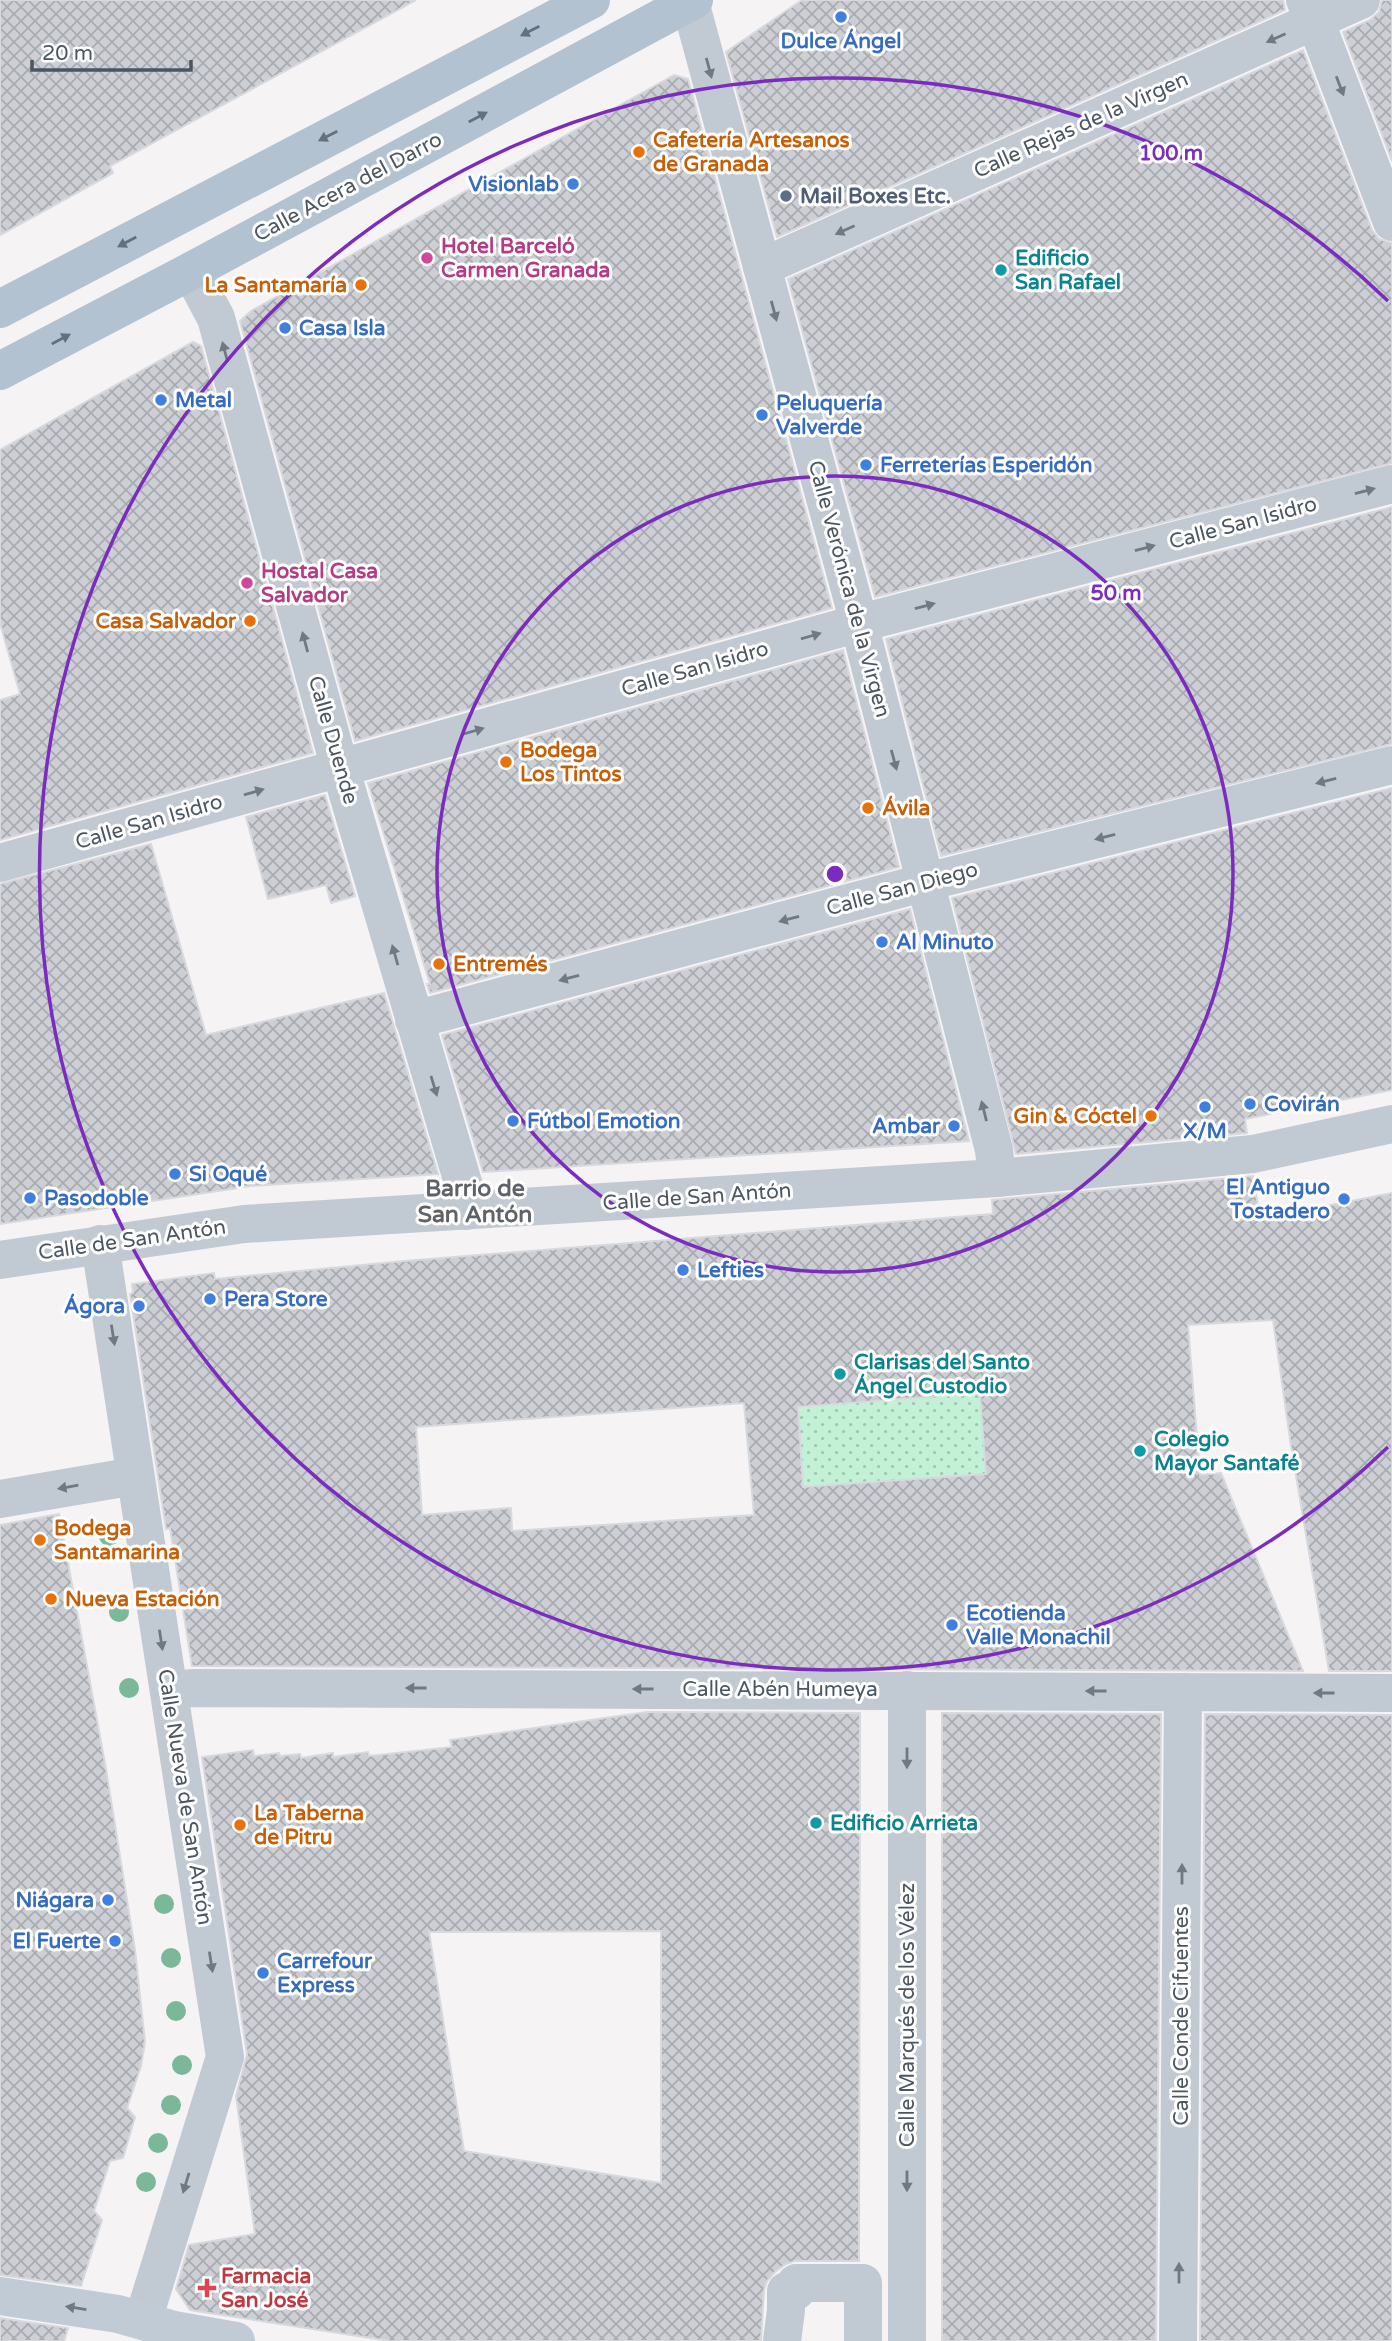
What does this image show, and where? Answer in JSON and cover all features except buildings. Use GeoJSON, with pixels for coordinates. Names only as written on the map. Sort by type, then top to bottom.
{"type":"FeatureCollection","features":[{"type":"Feature","properties":{"kind":"main road"},"geometry":{"type":"LineString","coordinates":[[0,309],[591,0]]}},
{"type":"Feature","properties":{"kind":"main road","name":"Calle Acera del Darro"},"geometry":{"type":"LineString","coordinates":[[0,371],[692,1]]}},
{"type":"Feature","properties":{"kind":"street","name":"Calle Rejas de la Virgen"},"geometry":{"type":"LineString","coordinates":[[762,267],[1310,10],[1361,0]]}},
{"type":"Feature","properties":{"kind":"street","name":"Calle Verónica de la Virgen"},"geometry":{"type":"LineString","coordinates":[[692,1],[859,623],[994,1150],[997,1178]]}},
{"type":"Feature","properties":{"kind":"street"},"geometry":{"type":"LineString","coordinates":[[1310,10],[1392,222]]}},
{"type":"Feature","properties":{"kind":"street","name":"Calle Duende"},"geometry":{"type":"LineString","coordinates":[[191,271],[216,318],[340,768],[464,1186],[466,1211]]}},
{"type":"Feature","properties":{"kind":"street","name":"Calle San Isidro"},"geometry":{"type":"LineString","coordinates":[[0,863],[859,623],[1392,484]]}},
{"type":"Feature","properties":{"kind":"street","name":"Calle San Diego"},"geometry":{"type":"LineString","coordinates":[[414,1020],[926,882],[1392,765]]}},
{"type":"Feature","properties":{"kind":"street","name":"Calle de San Antón"},"geometry":{"type":"LineString","coordinates":[[0,1259],[244,1224],[997,1178],[1253,1154],[1392,1124]]}},
{"type":"Feature","properties":{"kind":"street","name":"Calle Nueva de San Antón"},"geometry":{"type":"LineString","coordinates":[[100,1244],[225,2057],[140,2331]]}},
{"type":"Feature","properties":{"kind":"street"},"geometry":{"type":"LineString","coordinates":[[0,1499],[135,1476]]}},
{"type":"Feature","properties":{"kind":"street","name":"Calle Abén Humeya"},"geometry":{"type":"LineString","coordinates":[[169,1691],[192,1688],[1392,1693]]}},
{"type":"Feature","properties":{"kind":"street","name":"Calle Marqués de los Vélez"},"geometry":{"type":"LineString","coordinates":[[907,1690],[907,2341]]}},
{"type":"Feature","properties":{"kind":"street","name":"Calle Conde Cifuentes"},"geometry":{"type":"LineString","coordinates":[[1178,2341],[1183,1692]]}},
{"type":"Feature","properties":{"kind":"street"},"geometry":{"type":"LineString","coordinates":[[782,2341],[786,2291],[796,2291],[796,2283],[863,2283],[863,2341]]}},
{"type":"Feature","properties":{"kind":"street"},"geometry":{"type":"LineString","coordinates":[[0,2296],[140,2331],[174,2330],[236,2341]]}},
{"type":"Feature","properties":{"kind":"green space"},"geometry":{"type":"Polygon","coordinates":[[[936,1352],[1041,1362],[984,1437],[986,1474],[803,1487],[798,1408],[939,1396],[936,1352]]]}},
{"type":"Feature","properties":{"kind":"place","name":"Dulce Ángel"},"geometry":{"type":"Point","coordinates":[841,17]}},
{"type":"Feature","properties":{"kind":"place","name":"Cafetería Artesanos de Granada"},"geometry":{"type":"Point","coordinates":[639,152]}},
{"type":"Feature","properties":{"kind":"place","name":"Visionlab"},"geometry":{"type":"Point","coordinates":[573,184]}},
{"type":"Feature","properties":{"kind":"place","name":"Mail Boxes Etc."},"geometry":{"type":"Point","coordinates":[786,196]}},
{"type":"Feature","properties":{"kind":"place","name":"Hotel Barceló Carmen Granada"},"geometry":{"type":"Point","coordinates":[427,258]}},
{"type":"Feature","properties":{"kind":"place","name":"Edificio San Rafael"},"geometry":{"type":"Point","coordinates":[1001,270]}},
{"type":"Feature","properties":{"kind":"place","name":"La Santamaría"},"geometry":{"type":"Point","coordinates":[361,285]}},
{"type":"Feature","properties":{"kind":"place","name":"Casa Isla"},"geometry":{"type":"Point","coordinates":[285,328]}},
{"type":"Feature","properties":{"kind":"place","name":"Metal"},"geometry":{"type":"Point","coordinates":[161,400]}},
{"type":"Feature","properties":{"kind":"place","name":"Peluquería Valverde"},"geometry":{"type":"Point","coordinates":[762,415]}},
{"type":"Feature","properties":{"kind":"place","name":"Ferreterías Esperidón"},"geometry":{"type":"Point","coordinates":[866,465]}},
{"type":"Feature","properties":{"kind":"place","name":"Hostal Casa Salvador"},"geometry":{"type":"Point","coordinates":[247,583]}},
{"type":"Feature","properties":{"kind":"place","name":"Casa Salvador"},"geometry":{"type":"Point","coordinates":[250,621]}},
{"type":"Feature","properties":{"kind":"place","name":"Bodega Los Tintos"},"geometry":{"type":"Point","coordinates":[506,762]}},
{"type":"Feature","properties":{"kind":"place","name":"Ávila"},"geometry":{"type":"Point","coordinates":[868,808]}},
{"type":"Feature","properties":{"kind":"place","name":"Al Minuto"},"geometry":{"type":"Point","coordinates":[882,942]}},
{"type":"Feature","properties":{"kind":"place","name":"Entremés"},"geometry":{"type":"Point","coordinates":[439,964]}},
{"type":"Feature","properties":{"kind":"place","name":"Covirán"},"geometry":{"type":"Point","coordinates":[1250,1104]}},
{"type":"Feature","properties":{"kind":"place","name":"X/M"},"geometry":{"type":"Point","coordinates":[1205,1107]}},
{"type":"Feature","properties":{"kind":"place","name":"Gin & Cóctel"},"geometry":{"type":"Point","coordinates":[1151,1116]}},
{"type":"Feature","properties":{"kind":"place","name":"Fútbol Emotion"},"geometry":{"type":"Point","coordinates":[513,1121]}},
{"type":"Feature","properties":{"kind":"place","name":"Ambar"},"geometry":{"type":"Point","coordinates":[954,1126]}},
{"type":"Feature","properties":{"kind":"place","name":"Si Oqué"},"geometry":{"type":"Point","coordinates":[175,1174]}},
{"type":"Feature","properties":{"kind":"place","name":"Pasodoble"},"geometry":{"type":"Point","coordinates":[30,1198]}},
{"type":"Feature","properties":{"kind":"place","name":"El Antiguo Tostadero"},"geometry":{"type":"Point","coordinates":[1344,1199]}},
{"type":"Feature","properties":{"kind":"place","name":"Lefties"},"geometry":{"type":"Point","coordinates":[683,1270]}},
{"type":"Feature","properties":{"kind":"place","name":"Pera Store"},"geometry":{"type":"Point","coordinates":[210,1299]}},
{"type":"Feature","properties":{"kind":"place","name":"Ágora"},"geometry":{"type":"Point","coordinates":[139,1306]}},
{"type":"Feature","properties":{"kind":"place","name":"Clarisas del Santo Ángel Custodio"},"geometry":{"type":"Point","coordinates":[840,1374]}},
{"type":"Feature","properties":{"kind":"place","name":"Colegio Mayor Santafé"},"geometry":{"type":"Point","coordinates":[1140,1451]}},
{"type":"Feature","properties":{"kind":"place","name":"Bodega Santamarina"},"geometry":{"type":"Point","coordinates":[40,1540]}},
{"type":"Feature","properties":{"kind":"place","name":"Nueva Estación"},"geometry":{"type":"Point","coordinates":[51,1599]}},
{"type":"Feature","properties":{"kind":"place","name":"Ecotienda Valle Monachil"},"geometry":{"type":"Point","coordinates":[952,1625]}},
{"type":"Feature","properties":{"kind":"place","name":"Edificio Arrieta"},"geometry":{"type":"Point","coordinates":[816,1823]}},
{"type":"Feature","properties":{"kind":"place","name":"La Taberna de Pitru"},"geometry":{"type":"Point","coordinates":[240,1825]}},
{"type":"Feature","properties":{"kind":"place","name":"Niágara"},"geometry":{"type":"Point","coordinates":[108,1900]}},
{"type":"Feature","properties":{"kind":"place","name":"El Fuerte"},"geometry":{"type":"Point","coordinates":[115,1941]}},
{"type":"Feature","properties":{"kind":"place","name":"Carrefour Express"},"geometry":{"type":"Point","coordinates":[263,1973]}},
{"type":"Feature","properties":{"kind":"place","name":"Farmacia San José"},"geometry":{"type":"Point","coordinates":[207,2288]}},
{"type":"Feature","properties":{"kind":"district","name":"Barrio de San Antón"},"geometry":{"type":"Point","coordinates":[475,1202]}}]}
